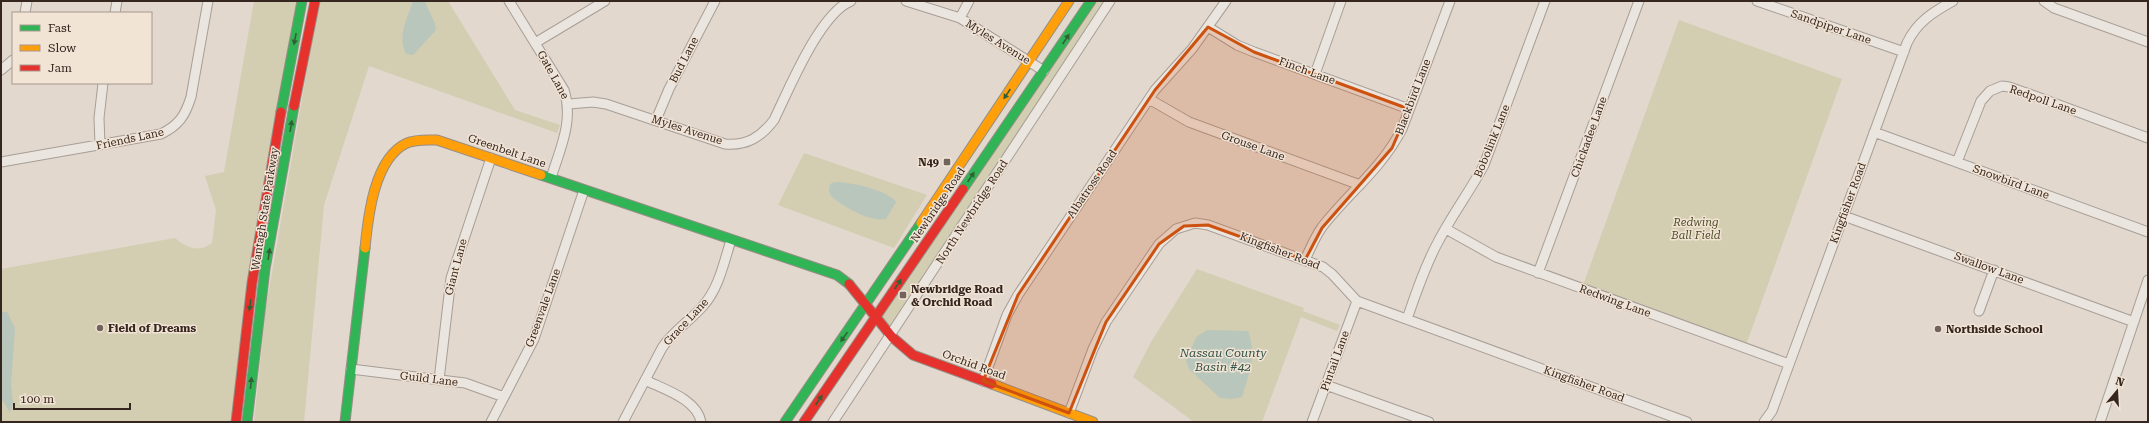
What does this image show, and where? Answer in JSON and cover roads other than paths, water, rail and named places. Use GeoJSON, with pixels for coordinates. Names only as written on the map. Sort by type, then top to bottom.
{"type":"FeatureCollection","features":[{"type":"Feature","properties":{"kind":"main road","name":"Wantagh State Parkway"},"geometry":{"type":"LineString","coordinates":[[236,422],[252,283],[267,191],[302,1]]}},
{"type":"Feature","properties":{"kind":"main road","name":"Wantagh State Parkway"},"geometry":{"type":"LineString","coordinates":[[247,422],[256,338],[274,225],[292,118],[315,1]]}},
{"type":"Feature","properties":{"kind":"main road","name":"Newbridge Road"},"geometry":{"type":"LineString","coordinates":[[785,422],[1069,1]]}},
{"type":"Feature","properties":{"kind":"main road","name":"Newbridge Road"},"geometry":{"type":"LineString","coordinates":[[804,422],[1092,1]]}},
{"type":"Feature","properties":{"kind":"main road","name":"Greenbelt Lane"},"geometry":{"type":"LineString","coordinates":[[345,422],[368,217],[382,170],[388,158],[404,143],[424,138],[437,140],[492,158],[838,275],[849,283],[866,304]]}},
{"type":"Feature","properties":{"kind":"main road","name":"Orchid Road"},"geometry":{"type":"LineString","coordinates":[[866,304],[890,336],[913,355],[1093,422]]}},
{"type":"Feature","properties":{"kind":"street"},"geometry":{"type":"LineString","coordinates":[[25,12],[27,1]]}},
{"type":"Feature","properties":{"kind":"street"},"geometry":{"type":"LineString","coordinates":[[115,12],[117,1]]}},
{"type":"Feature","properties":{"kind":"street","name":"Friends Lane"},"geometry":{"type":"LineString","coordinates":[[1,162],[161,134],[182,120],[191,97],[208,1]]}},
{"type":"Feature","properties":{"kind":"street","name":"Gate Lane"},"geometry":{"type":"LineString","coordinates":[[509,1],[564,90],[569,104],[567,130],[551,178]]}},
{"type":"Feature","properties":{"kind":"street"},"geometry":{"type":"LineString","coordinates":[[535,43],[604,1]]}},
{"type":"Feature","properties":{"kind":"street","name":"Bud Lane"},"geometry":{"type":"LineString","coordinates":[[656,120],[669,89],[715,1]]}},
{"type":"Feature","properties":{"kind":"street","name":"Myles Avenue"},"geometry":{"type":"LineString","coordinates":[[569,104],[593,102],[606,104],[725,144],[743,143],[765,132],[774,120],[822,25],[839,7],[851,1]]}},
{"type":"Feature","properties":{"kind":"street","name":"Myles Avenue"},"geometry":{"type":"LineString","coordinates":[[906,1],[960,18],[1044,71]]}},
{"type":"Feature","properties":{"kind":"street"},"geometry":{"type":"LineString","coordinates":[[960,18],[968,1]]}},
{"type":"Feature","properties":{"kind":"street","name":"North Newbridge Road"},"geometry":{"type":"LineString","coordinates":[[835,422],[1110,1]]}},
{"type":"Feature","properties":{"kind":"street","name":"Albatross Road"},"geometry":{"type":"LineString","coordinates":[[983,381],[1007,315],[1018,295],[1149,99],[1208,27],[1226,1]]}},
{"type":"Feature","properties":{"kind":"street"},"geometry":{"type":"LineString","coordinates":[[1314,74],[1341,1]]}},
{"type":"Feature","properties":{"kind":"street","name":"Blackbird Lane"},"geometry":{"type":"LineString","coordinates":[[1305,260],[1322,228],[1360,185],[1373,173],[1392,148],[1410,109],[1450,1]]}},
{"type":"Feature","properties":{"kind":"street","name":"Bobolink Lane"},"geometry":{"type":"LineString","coordinates":[[1407,319],[1427,263],[1484,165],[1545,1]]}},
{"type":"Feature","properties":{"kind":"street","name":"Chickadee Lane"},"geometry":{"type":"LineString","coordinates":[[1538,273],[1639,1]]}},
{"type":"Feature","properties":{"kind":"street","name":"Sandpiper Lane"},"geometry":{"type":"LineString","coordinates":[[1757,1],[1904,52]]}},
{"type":"Feature","properties":{"kind":"street","name":"Kingfisher Road"},"geometry":{"type":"LineString","coordinates":[[1764,422],[1772,411],[1911,34],[1920,22],[1930,14],[1953,1]]}},
{"type":"Feature","properties":{"kind":"street"},"geometry":{"type":"LineString","coordinates":[[2044,1],[2054,8],[2148,42]]}},
{"type":"Feature","properties":{"kind":"street","name":"Finch Lane"},"geometry":{"type":"LineString","coordinates":[[1208,27],[1237,45],[1410,109]]}},
{"type":"Feature","properties":{"kind":"street"},"geometry":{"type":"LineString","coordinates":[[1,70],[12,61]]}},
{"type":"Feature","properties":{"kind":"street"},"geometry":{"type":"LineString","coordinates":[[100,145],[99,118],[103,84]]}},
{"type":"Feature","properties":{"kind":"street","name":"Redpoll Lane"},"geometry":{"type":"LineString","coordinates":[[1957,162],[1981,101],[1990,91],[2002,86],[2032,95],[2148,138]]}},
{"type":"Feature","properties":{"kind":"street","name":"Grouse Lane"},"geometry":{"type":"LineString","coordinates":[[1149,99],[1189,122],[1360,185]]}},
{"type":"Feature","properties":{"kind":"street","name":"Snowbird Lane"},"geometry":{"type":"LineString","coordinates":[[1874,132],[2148,232]]}},
{"type":"Feature","properties":{"kind":"street","name":"Giant Lane"},"geometry":{"type":"LineString","coordinates":[[439,380],[451,278],[492,158]]}},
{"type":"Feature","properties":{"kind":"street","name":"Greenvale Lane"},"geometry":{"type":"LineString","coordinates":[[491,422],[534,339],[584,190]]}},
{"type":"Feature","properties":{"kind":"street","name":"Swallow Lane"},"geometry":{"type":"LineString","coordinates":[[1844,216],[2134,322]]}},
{"type":"Feature","properties":{"kind":"street","name":"Kingfisher Road"},"geometry":{"type":"LineString","coordinates":[[1069,413],[1093,348],[1106,322],[1159,244],[1176,229],[1195,224],[1208,224],[1323,267],[1332,274],[1357,301],[1686,422]]}},
{"type":"Feature","properties":{"kind":"street","name":"Redwing Lane"},"geometry":{"type":"LineString","coordinates":[[1446,229],[1496,257],[1789,364]]}},
{"type":"Feature","properties":{"kind":"street","name":"Grace Lane"},"geometry":{"type":"LineString","coordinates":[[623,422],[669,337],[695,314],[711,295],[731,240]]}},
{"type":"Feature","properties":{"kind":"street"},"geometry":{"type":"LineString","coordinates":[[1979,311],[1994,270]]}},
{"type":"Feature","properties":{"kind":"street"},"geometry":{"type":"LineString","coordinates":[[2100,422],[2148,280]]}},
{"type":"Feature","properties":{"kind":"street","name":"Pintail Lane"},"geometry":{"type":"LineString","coordinates":[[1312,422],[1357,301]]}},
{"type":"Feature","properties":{"kind":"street","name":"Guild Lane"},"geometry":{"type":"LineString","coordinates":[[351,370],[465,383],[504,397]]}},
{"type":"Feature","properties":{"kind":"street"},"geometry":{"type":"LineString","coordinates":[[645,380],[689,403],[696,410],[701,422]]}},
{"type":"Feature","properties":{"kind":"street"},"geometry":{"type":"LineString","coordinates":[[1326,385],[1429,422]]}},
{"type":"Feature","properties":{"kind":"street"},"geometry":{"type":"LineString","coordinates":[[1658,422],[1662,413]]}},
{"type":"Feature","properties":{"kind":"water"},"geometry":{"type":"Polygon","coordinates":[[[413,1],[425,1],[436,30],[413,55],[406,54],[402,41],[404,28],[413,1]]]}},
{"type":"Feature","properties":{"kind":"water"},"geometry":{"type":"Polygon","coordinates":[[[835,182],[850,183],[877,190],[892,198],[896,202],[886,219],[865,216],[843,205],[831,196],[829,191],[830,184],[835,182]]]}},
{"type":"Feature","properties":{"kind":"water"},"geometry":{"type":"Polygon","coordinates":[[[1,312],[7,312],[15,328],[11,384],[13,403],[10,413],[1,398],[1,312]]]}},
{"type":"Feature","properties":{"kind":"water","name":"Nassau County Basin #42"},"geometry":{"type":"Polygon","coordinates":[[[1208,330],[1248,331],[1251,339],[1252,356],[1242,397],[1232,399],[1220,398],[1189,369],[1186,360],[1197,336],[1208,330]]]}},
{"type":"Feature","properties":{"kind":"place","name":"N49"},"geometry":{"type":"Point","coordinates":[947,162]}},
{"type":"Feature","properties":{"kind":"place","name":"Newbridge Road & Orchid Road"},"geometry":{"type":"Point","coordinates":[903,295]}},
{"type":"Feature","properties":{"kind":"place","name":"Field of Dreams"},"geometry":{"type":"Point","coordinates":[100,328]}},
{"type":"Feature","properties":{"kind":"place","name":"Northside School"},"geometry":{"type":"Point","coordinates":[1938,329]}},
{"type":"Feature","properties":{"kind":"park label","name":"Redwing Ball Field"},"geometry":{"type":"Point","coordinates":[1696,228]}}]}
